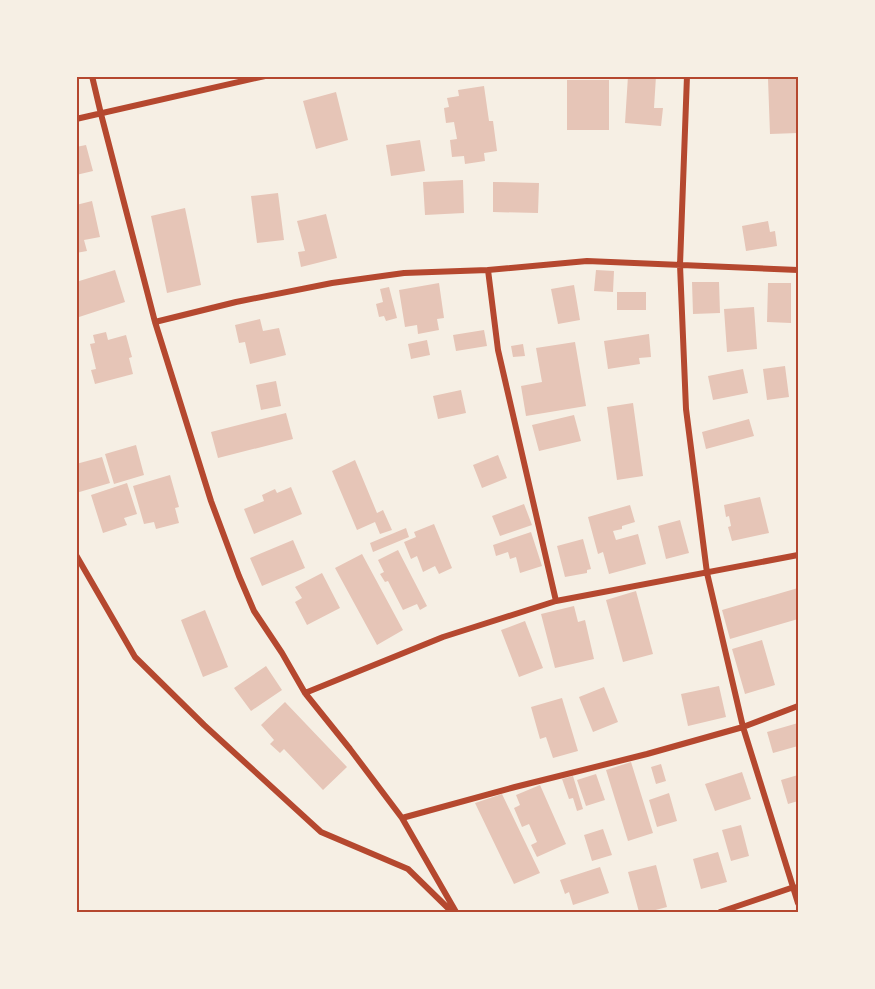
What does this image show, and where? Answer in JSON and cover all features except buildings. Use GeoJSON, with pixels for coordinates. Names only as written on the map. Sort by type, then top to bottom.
{"type":"FeatureCollection","features":[{"type":"Feature","properties":{"kind":"street"},"geometry":{"type":"LineString","coordinates":[[92,76],[155,321],[211,501],[238,576],[254,611],[305,693],[402,818],[454,912]]}},
{"type":"Feature","properties":{"kind":"street"},"geometry":{"type":"LineString","coordinates":[[76,119],[265,76]]}},
{"type":"Feature","properties":{"kind":"street"},"geometry":{"type":"LineString","coordinates":[[687,76],[680,265],[686,409],[707,573],[743,727],[798,903]]}},
{"type":"Feature","properties":{"kind":"street"},"geometry":{"type":"LineString","coordinates":[[155,321],[332,283],[404,273],[488,270],[587,261],[798,270]]}},
{"type":"Feature","properties":{"kind":"street"},"geometry":{"type":"LineString","coordinates":[[488,270],[498,350],[556,601]]}},
{"type":"Feature","properties":{"kind":"street"},"geometry":{"type":"LineString","coordinates":[[76,555],[135,657],[204,725],[321,832],[408,869],[454,912]]}},
{"type":"Feature","properties":{"kind":"street"},"geometry":{"type":"LineString","coordinates":[[305,693],[443,637],[556,601],[798,555]]}},
{"type":"Feature","properties":{"kind":"street"},"geometry":{"type":"LineString","coordinates":[[402,818],[743,727],[798,706]]}},
{"type":"Feature","properties":{"kind":"street"},"geometry":{"type":"LineString","coordinates":[[720,912],[794,886]]}}]}
